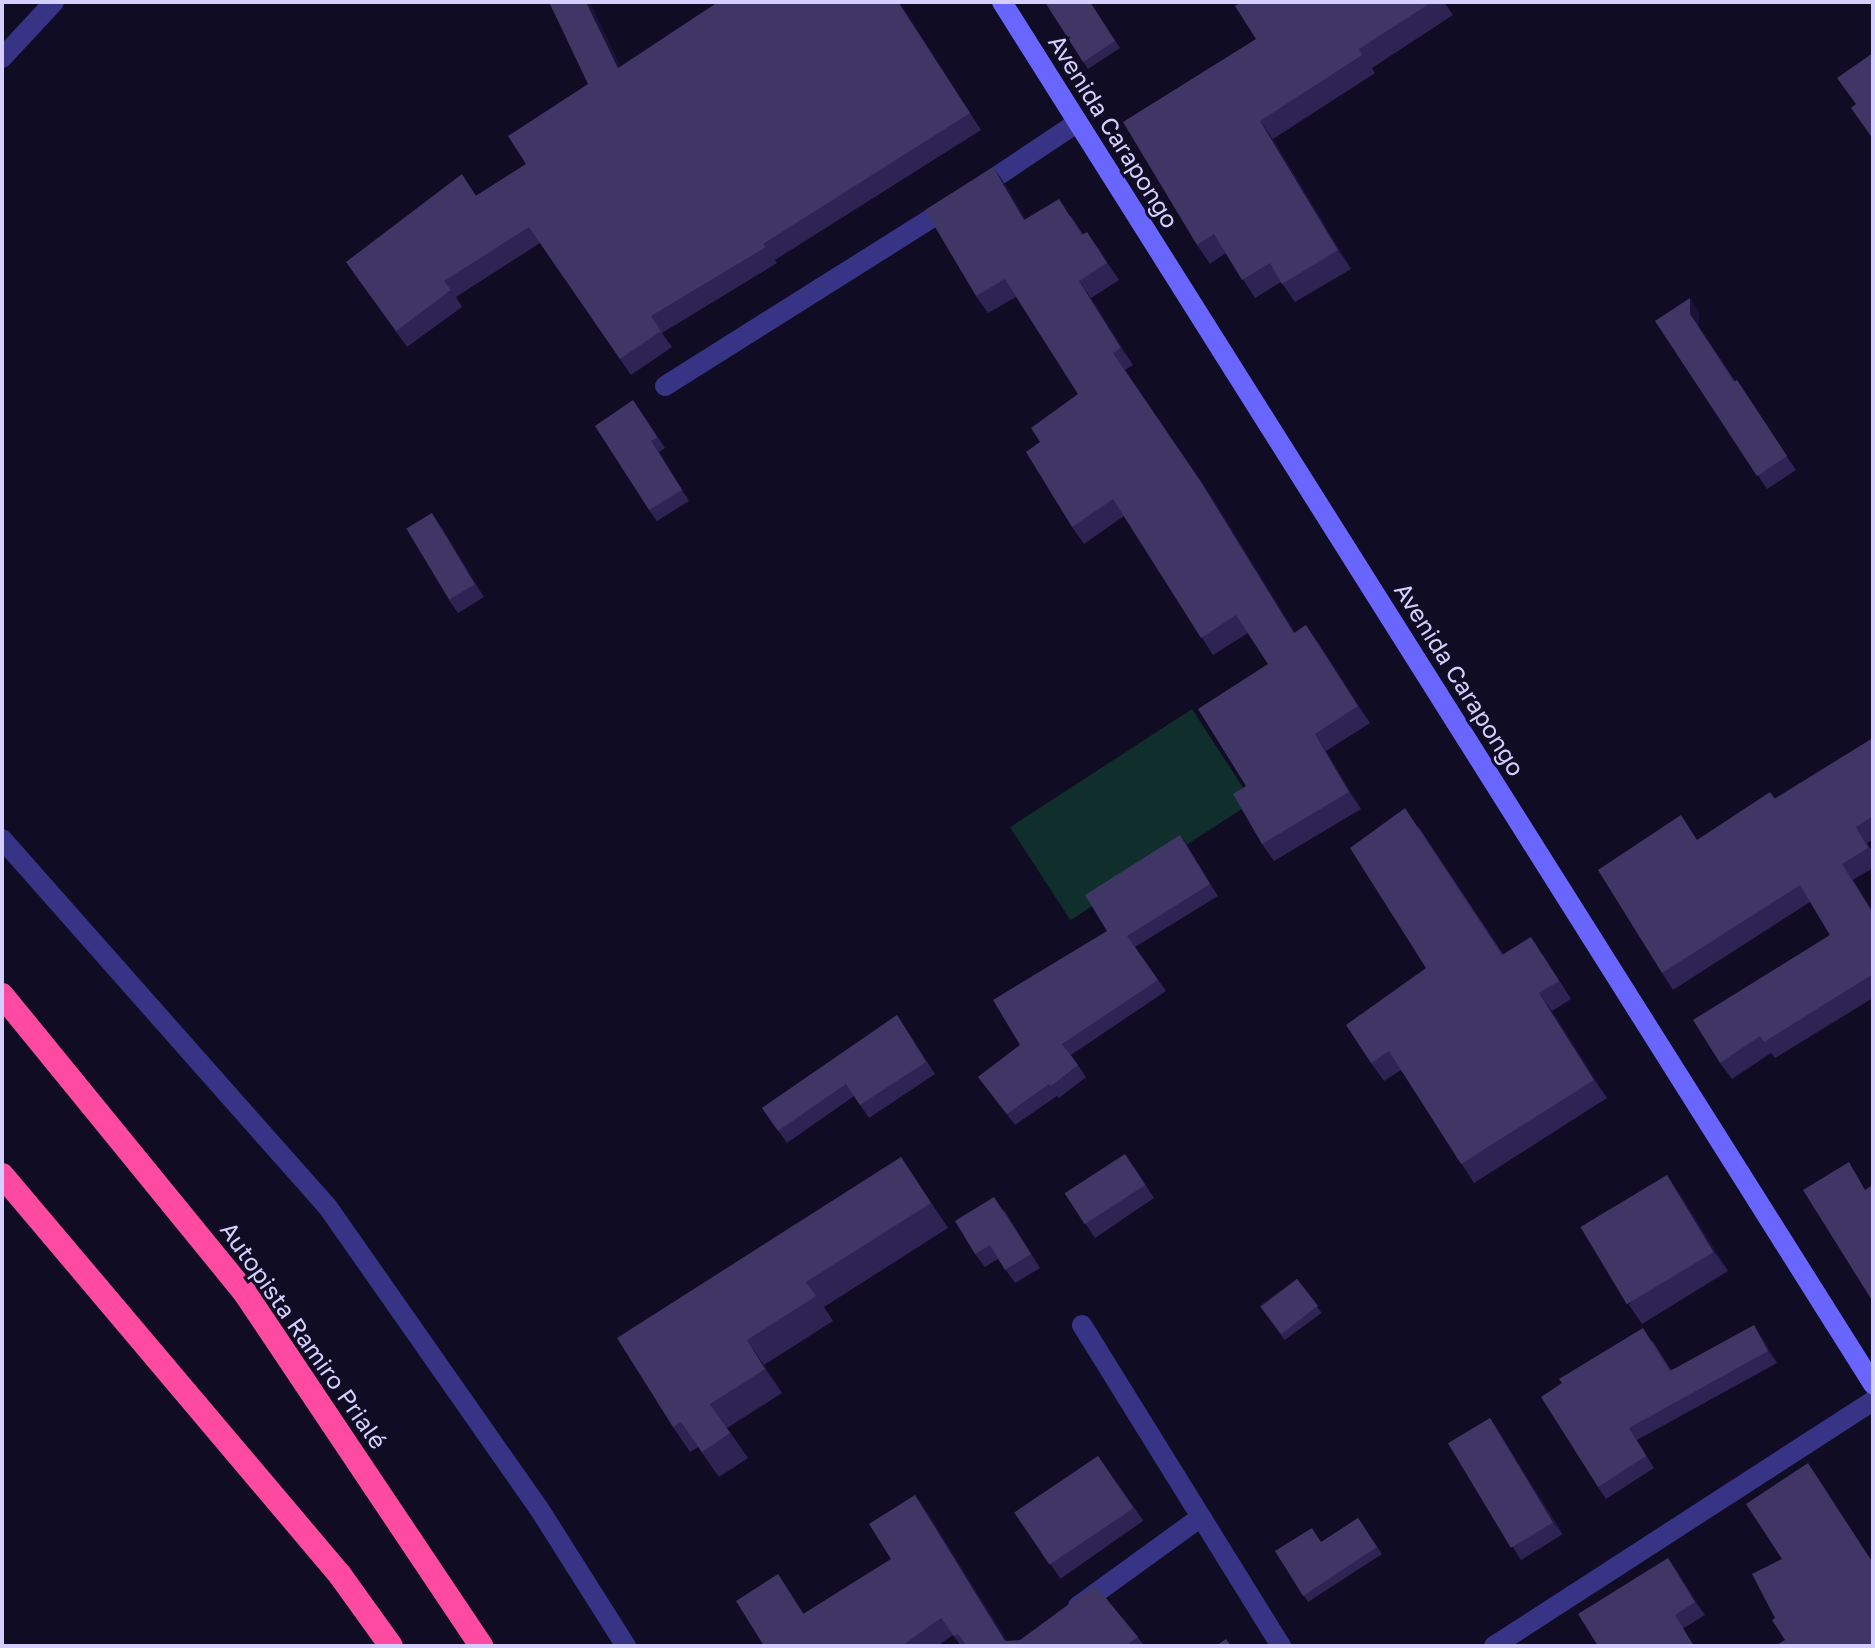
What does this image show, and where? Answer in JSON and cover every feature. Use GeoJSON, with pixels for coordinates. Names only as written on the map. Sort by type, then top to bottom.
{"type":"FeatureCollection","features":[{"type":"Feature","properties":{"kind":"highway","name":"Autopista Ramiro Prialé"},"geometry":{"type":"LineString","coordinates":[[2,995],[245,1293],[481,1646]]}},
{"type":"Feature","properties":{"kind":"highway"},"geometry":{"type":"LineString","coordinates":[[2,1175],[340,1575],[391,1646]]}},
{"type":"Feature","properties":{"kind":"street"},"geometry":{"type":"LineString","coordinates":[[2,58],[54,2]]}},
{"type":"Feature","properties":{"kind":"street","name":"Avenida Carapongo"},"geometry":{"type":"LineString","coordinates":[[1002,2],[1873,1384]]}},
{"type":"Feature","properties":{"kind":"street"},"geometry":{"type":"LineString","coordinates":[[665,386],[1078,122]]}},
{"type":"Feature","properties":{"kind":"street"},"geometry":{"type":"LineString","coordinates":[[2,839],[327,1206],[538,1507],[626,1646]]}},
{"type":"Feature","properties":{"kind":"street"},"geometry":{"type":"LineString","coordinates":[[1082,1325],[1281,1646]]}},
{"type":"Feature","properties":{"kind":"street"},"geometry":{"type":"LineString","coordinates":[[1494,1646],[1873,1401]]}},
{"type":"Feature","properties":{"kind":"street"},"geometry":{"type":"LineString","coordinates":[[1062,1618],[1201,1517]]}},
{"type":"Feature","properties":{"kind":"green space"},"geometry":{"type":"Polygon","coordinates":[[[1192,709],[1252,802],[1070,920],[1010,827],[1192,709]]]}},
{"type":"Feature","properties":{"kind":"building"},"geometry":{"type":"Polygon","coordinates":[[[549,2],[586,2],[618,68],[718,2],[898,2],[970,113],[763,244],[766,247],[651,316],[661,331],[620,359],[529,227],[444,281],[451,290],[396,331],[346,262],[462,174],[476,196],[526,164],[508,136],[588,84],[549,2]]]}},
{"type":"Feature","properties":{"kind":"building"},"geometry":{"type":"Polygon","coordinates":[[[1045,2],[1090,2],[1115,41],[1083,62],[1045,2]]]}},
{"type":"Feature","properties":{"kind":"building"},"geometry":{"type":"Polygon","coordinates":[[[1241,2],[1432,2],[1359,49],[1362,55],[1260,121],[1338,250],[1282,284],[1270,263],[1242,280],[1214,234],[1197,245],[1123,122],[1256,39],[1235,6],[1241,2]]]}},
{"type":"Feature","properties":{"kind":"building"},"geometry":{"type":"Polygon","coordinates":[[[1873,53],[1873,139],[1851,108],[1856,104],[1837,78],[1873,53]]]}},
{"type":"Feature","properties":{"kind":"building"},"geometry":{"type":"Polygon","coordinates":[[[993,167],[1024,220],[1059,199],[1082,235],[1087,232],[1107,263],[1079,281],[1121,348],[1113,353],[1201,482],[1294,633],[1306,625],[1358,706],[1315,734],[1349,792],[1262,844],[1233,794],[1246,786],[1198,709],[1268,664],[1236,615],[1201,638],[1113,499],[1072,527],[1026,452],[1040,442],[1031,428],[1078,394],[1005,279],[976,296],[925,210],[993,167]]]}},
{"type":"Feature","properties":{"kind":"building"},"geometry":{"type":"Polygon","coordinates":[[[1690,298],[1690,314],[1787,456],[1757,476],[1655,321],[1690,298]]]}},
{"type":"Feature","properties":{"kind":"building"},"geometry":{"type":"Polygon","coordinates":[[[633,400],[657,437],[651,441],[682,490],[649,510],[595,426],[633,400]]]}},
{"type":"Feature","properties":{"kind":"building"},"geometry":{"type":"Polygon","coordinates":[[[432,513],[475,584],[449,600],[406,528],[432,513]]]}},
{"type":"Feature","properties":{"kind":"building"},"geometry":{"type":"Polygon","coordinates":[[[1873,738],[1873,816],[1856,827],[1868,848],[1842,864],[1873,914],[1873,974],[1764,1042],[1760,1036],[1720,1063],[1693,1020],[1830,935],[1800,885],[1662,973],[1598,870],[1681,815],[1697,840],[1770,792],[1775,799],[1873,738]]]}},
{"type":"Feature","properties":{"kind":"building"},"geometry":{"type":"Polygon","coordinates":[[[1405,808],[1502,955],[1531,937],[1559,981],[1539,993],[1594,1080],[1461,1164],[1389,1051],[1371,1063],[1346,1025],[1426,968],[1350,848],[1405,808]]]}},
{"type":"Feature","properties":{"kind":"building"},"geometry":{"type":"Polygon","coordinates":[[[1180,835],[1210,884],[1127,936],[1158,980],[1062,1044],[1078,1065],[1007,1114],[978,1077],[1020,1045],[993,1000],[1107,931],[1085,895],[1180,835]]]}},
{"type":"Feature","properties":{"kind":"building"},"geometry":{"type":"Polygon","coordinates":[[[897,1015],[926,1062],[860,1105],[846,1084],[778,1131],[762,1108],[897,1015]]]}},
{"type":"Feature","properties":{"kind":"building"},"geometry":{"type":"Polygon","coordinates":[[[1125,1154],[1145,1185],[1085,1224],[1065,1193],[1125,1154]]]}},
{"type":"Feature","properties":{"kind":"building"},"geometry":{"type":"Polygon","coordinates":[[[901,1157],[931,1203],[806,1282],[816,1296],[747,1340],[765,1369],[710,1404],[730,1433],[702,1452],[681,1422],[673,1427],[617,1338],[901,1157]]]}},
{"type":"Feature","properties":{"kind":"building"},"geometry":{"type":"Polygon","coordinates":[[[1849,1162],[1865,1190],[1873,1185],[1873,1302],[1803,1190],[1849,1162]]]}},
{"type":"Feature","properties":{"kind":"building"},"geometry":{"type":"Polygon","coordinates":[[[1667,1175],[1713,1252],[1627,1304],[1580,1227],[1667,1175]]]}},
{"type":"Feature","properties":{"kind":"building"},"geometry":{"type":"Polygon","coordinates":[[[994,1197],[1031,1254],[1005,1270],[990,1245],[975,1254],[955,1221],[994,1197]]]}},
{"type":"Feature","properties":{"kind":"building"},"geometry":{"type":"Polygon","coordinates":[[[1297,1279],[1318,1306],[1282,1334],[1261,1307],[1297,1279]]]}},
{"type":"Feature","properties":{"kind":"building"},"geometry":{"type":"Polygon","coordinates":[[[1754,1325],[1768,1351],[1629,1428],[1646,1456],[1598,1487],[1541,1397],[1562,1383],[1559,1379],[1643,1328],[1670,1371],[1754,1325]]]}},
{"type":"Feature","properties":{"kind":"building"},"geometry":{"type":"Polygon","coordinates":[[[1490,1418],[1553,1523],[1511,1548],[1448,1443],[1490,1418]]]}},
{"type":"Feature","properties":{"kind":"building"},"geometry":{"type":"Polygon","coordinates":[[[1098,1456],[1133,1508],[1049,1565],[1014,1512],[1098,1456]]]}},
{"type":"Feature","properties":{"kind":"building"},"geometry":{"type":"Polygon","coordinates":[[[1808,1463],[1873,1559],[1873,1646],[1775,1646],[1785,1640],[1772,1620],[1775,1618],[1752,1574],[1782,1559],[1746,1504],[1808,1463]]]}},
{"type":"Feature","properties":{"kind":"building"},"geometry":{"type":"Polygon","coordinates":[[[915,1495],[1005,1641],[1020,1640],[1095,1585],[1138,1637],[1125,1646],[967,1646],[958,1634],[954,1636],[941,1618],[904,1646],[764,1646],[736,1601],[778,1574],[803,1614],[891,1559],[869,1524],[915,1495]]]}},
{"type":"Feature","properties":{"kind":"building"},"geometry":{"type":"Polygon","coordinates":[[[1358,1518],[1377,1547],[1303,1596],[1275,1551],[1312,1528],[1321,1542],[1358,1518]]]}},
{"type":"Feature","properties":{"kind":"building"},"geometry":{"type":"Polygon","coordinates":[[[1668,1558],[1695,1602],[1675,1615],[1694,1646],[1598,1646],[1578,1614],[1668,1558]]]}},
{"type":"Feature","properties":{"kind":"building"},"geometry":{"type":"Polygon","coordinates":[[[1226,1639],[1231,1646],[1216,1646],[1226,1639]]]}}]}
